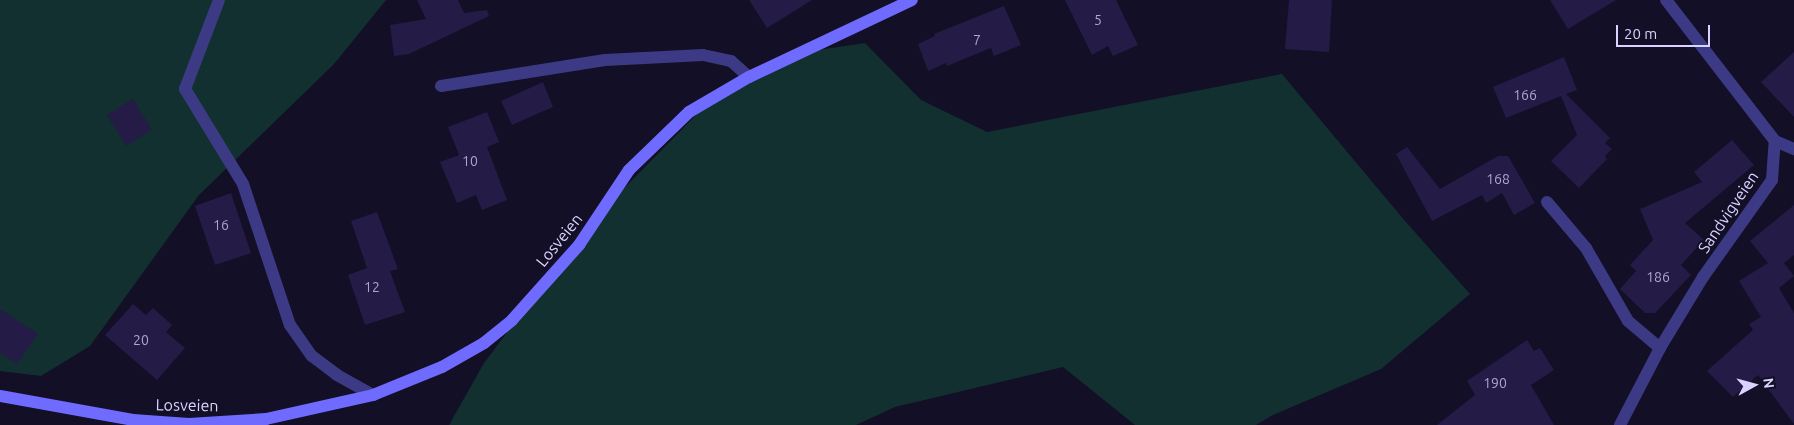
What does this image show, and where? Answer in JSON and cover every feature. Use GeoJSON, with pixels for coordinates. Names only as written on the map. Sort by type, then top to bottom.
{"type":"FeatureCollection","features":[{"type":"Feature","properties":{"kind":"street"},"geometry":{"type":"LineString","coordinates":[[219,0],[185,89],[243,184],[290,325],[312,356],[337,376],[373,395]]}},
{"type":"Feature","properties":{"kind":"street","name":"Losveien"},"geometry":{"type":"LineString","coordinates":[[0,396],[133,420],[189,424],[266,419],[373,395],[442,367],[484,343],[512,320],[579,245],[629,170],[689,112],[749,77],[912,0]]}},
{"type":"Feature","properties":{"kind":"street"},"geometry":{"type":"LineString","coordinates":[[1666,0],[1776,141],[1794,149]]}},
{"type":"Feature","properties":{"kind":"street"},"geometry":{"type":"LineString","coordinates":[[441,86],[604,60],[703,55],[731,61],[749,77]]}},
{"type":"Feature","properties":{"kind":"street","name":"Sandvigveien"},"geometry":{"type":"LineString","coordinates":[[1620,425],[1660,348],[1703,277],[1772,180],[1776,141]]}},
{"type":"Feature","properties":{"kind":"street"},"geometry":{"type":"LineString","coordinates":[[1547,202],[1586,248],[1628,321],[1660,348]]}},
{"type":"Feature","properties":{"kind":"green space"},"geometry":{"type":"Polygon","coordinates":[[[0,0],[386,0],[334,64],[199,195],[90,346],[41,376],[0,371],[0,0]]]}},
{"type":"Feature","properties":{"kind":"green space"},"geometry":{"type":"Polygon","coordinates":[[[865,43],[921,100],[987,132],[1282,74],[1405,221],[1470,294],[1381,369],[1273,415],[1256,425],[1135,425],[1063,367],[895,407],[856,425],[449,425],[484,363],[588,225],[697,114],[784,55],[865,43]]]}},
{"type":"Feature","properties":{"kind":"building"},"geometry":{"type":"Polygon","coordinates":[[[417,0],[458,0],[464,13],[487,10],[489,16],[409,54],[394,56],[390,25],[426,19],[417,0]]]}},
{"type":"Feature","properties":{"kind":"building"},"geometry":{"type":"Polygon","coordinates":[[[749,0],[812,0],[767,28],[749,0]]]}},
{"type":"Feature","properties":{"kind":"building"},"geometry":{"type":"Polygon","coordinates":[[[1065,0],[1116,0],[1138,45],[1113,56],[1108,46],[1092,55],[1065,0]]]}},
{"type":"Feature","properties":{"kind":"building"},"geometry":{"type":"Polygon","coordinates":[[[1289,0],[1332,0],[1329,52],[1285,49],[1289,0]]]}},
{"type":"Feature","properties":{"kind":"building"},"geometry":{"type":"Polygon","coordinates":[[[1550,0],[1616,0],[1568,29],[1550,0]]]}},
{"type":"Feature","properties":{"kind":"building"},"geometry":{"type":"Polygon","coordinates":[[[1004,6],[1021,45],[994,56],[991,48],[947,66],[946,63],[928,71],[918,44],[935,36],[934,34],[1004,6]]]}},
{"type":"Feature","properties":{"kind":"building"},"geometry":{"type":"Polygon","coordinates":[[[1794,52],[1794,117],[1761,82],[1794,52]]]}},
{"type":"Feature","properties":{"kind":"building"},"geometry":{"type":"Polygon","coordinates":[[[1564,57],[1577,90],[1566,94],[1610,138],[1605,143],[1612,149],[1605,156],[1607,159],[1579,188],[1551,161],[1577,135],[1561,96],[1506,118],[1493,87],[1564,57]]]}},
{"type":"Feature","properties":{"kind":"building"},"geometry":{"type":"Polygon","coordinates":[[[543,82],[553,107],[512,125],[501,101],[543,82]]]}},
{"type":"Feature","properties":{"kind":"building"},"geometry":{"type":"Polygon","coordinates":[[[133,99],[152,130],[126,146],[107,115],[133,99]]]}},
{"type":"Feature","properties":{"kind":"building"},"geometry":{"type":"Polygon","coordinates":[[[487,112],[499,142],[487,147],[507,200],[482,210],[476,195],[457,203],[440,162],[459,155],[448,127],[487,112]]]}},
{"type":"Feature","properties":{"kind":"building"},"geometry":{"type":"Polygon","coordinates":[[[1732,140],[1754,165],[1685,223],[1704,240],[1681,265],[1691,275],[1655,313],[1645,313],[1620,289],[1636,271],[1630,265],[1653,240],[1640,209],[1702,182],[1694,172],[1732,140]]]}},
{"type":"Feature","properties":{"kind":"building"},"geometry":{"type":"Polygon","coordinates":[[[1407,147],[1440,189],[1498,156],[1508,156],[1535,203],[1514,215],[1502,193],[1486,203],[1482,195],[1432,221],[1396,154],[1407,147]]]}},
{"type":"Feature","properties":{"kind":"building"},"geometry":{"type":"Polygon","coordinates":[[[231,193],[251,253],[215,265],[195,206],[231,193]]]}},
{"type":"Feature","properties":{"kind":"building"},"geometry":{"type":"Polygon","coordinates":[[[1794,205],[1794,255],[1784,263],[1794,276],[1779,288],[1794,313],[1794,424],[1758,375],[1733,397],[1707,371],[1753,330],[1749,324],[1761,317],[1739,281],[1768,263],[1750,241],[1794,205]]]}},
{"type":"Feature","properties":{"kind":"building"},"geometry":{"type":"Polygon","coordinates":[[[377,212],[398,269],[390,271],[405,312],[365,325],[348,275],[367,268],[351,221],[377,212]]]}},
{"type":"Feature","properties":{"kind":"building"},"geometry":{"type":"Polygon","coordinates":[[[133,304],[146,315],[153,308],[172,325],[166,332],[185,348],[157,380],[105,335],[133,304]]]}},
{"type":"Feature","properties":{"kind":"building"},"geometry":{"type":"Polygon","coordinates":[[[0,309],[38,334],[17,364],[0,353],[0,309]]]}},
{"type":"Feature","properties":{"kind":"building"},"geometry":{"type":"Polygon","coordinates":[[[1527,340],[1534,351],[1540,348],[1554,370],[1531,385],[1554,425],[1437,425],[1475,395],[1467,381],[1527,340]]]}}]}
